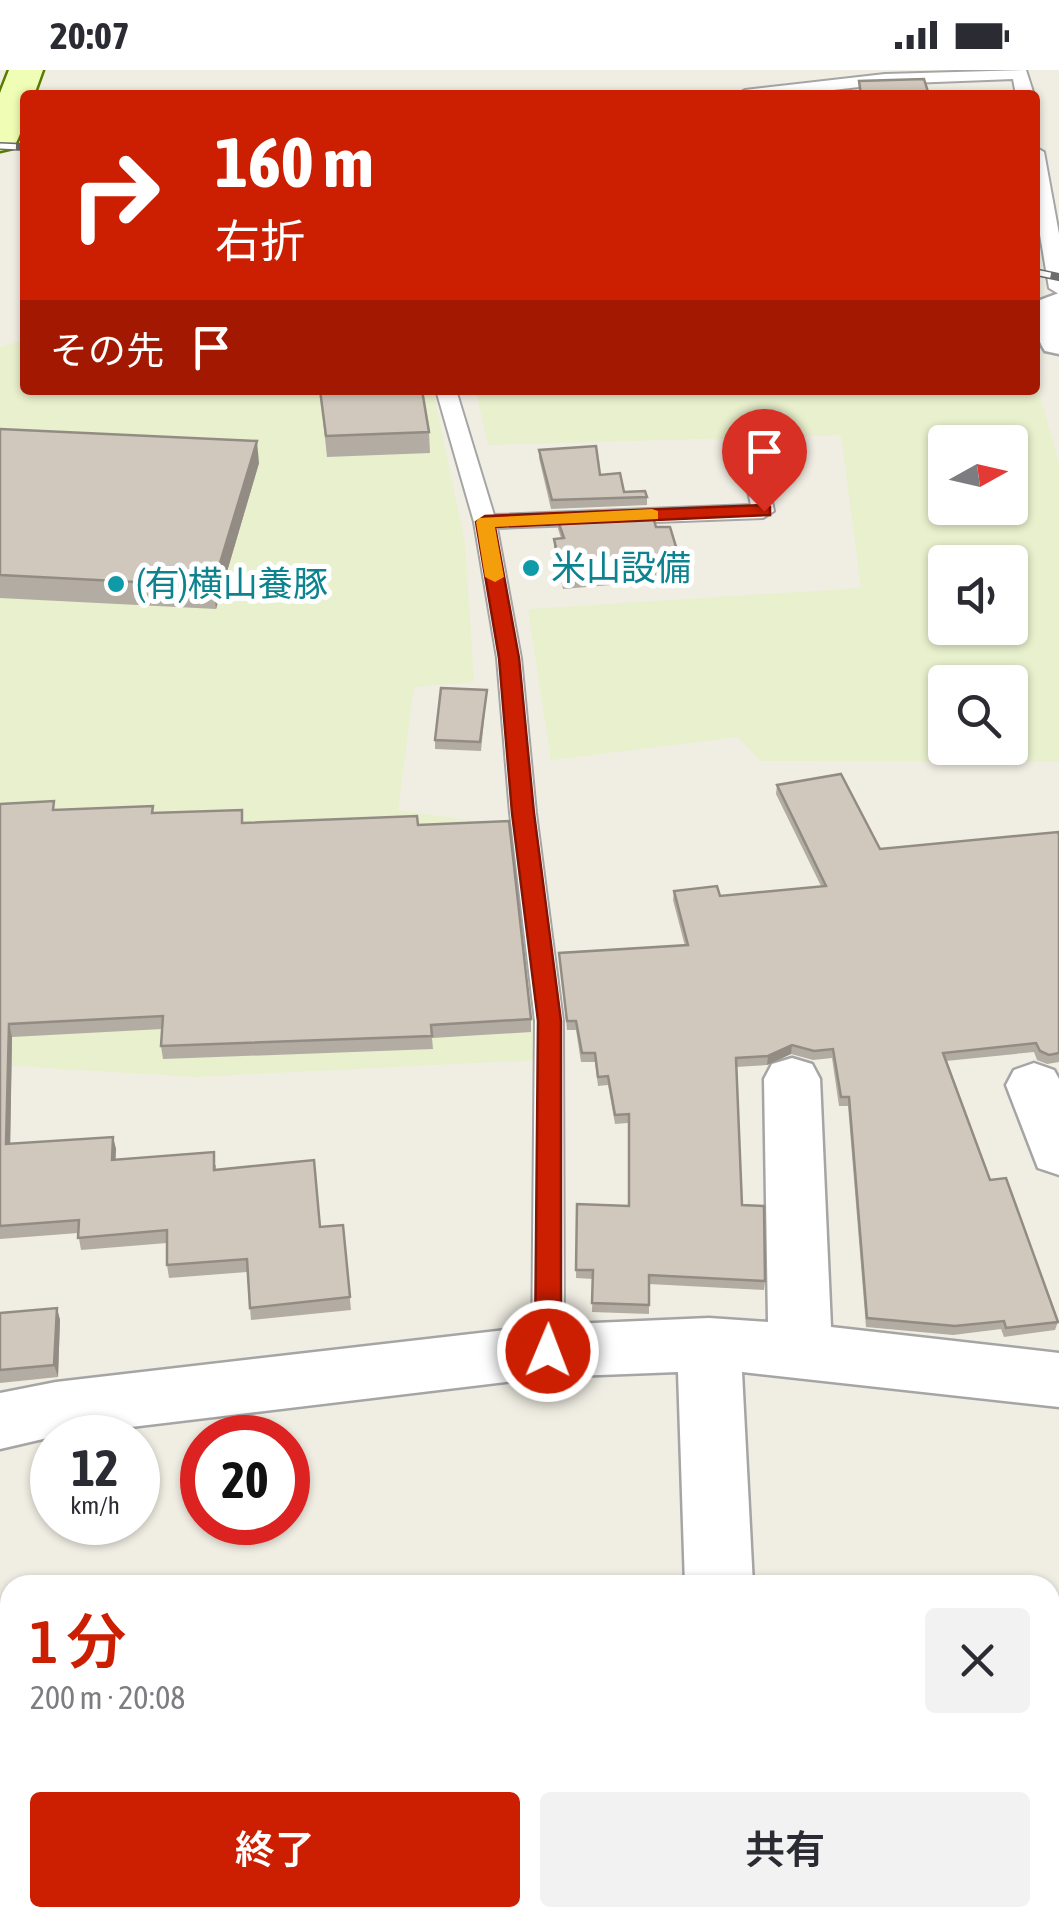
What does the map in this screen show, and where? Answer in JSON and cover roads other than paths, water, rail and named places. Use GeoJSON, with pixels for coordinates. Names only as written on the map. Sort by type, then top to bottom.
{"type":"FeatureCollection","features":[{"type":"Feature","properties":{"kind":"street"},"geometry":{"type":"LineString","coordinates":[[0,140],[26,70]]}},
{"type":"Feature","properties":{"kind":"street"},"geometry":{"type":"LineString","coordinates":[[1059,304],[1054,308],[1059,342]]}},
{"type":"Feature","properties":{"kind":"street"},"geometry":{"type":"LineString","coordinates":[[792,1079],[800,1350]]}},
{"type":"Feature","properties":{"kind":"street"},"geometry":{"type":"LineString","coordinates":[[1034,1085],[1059,1152]]}},
{"type":"Feature","properties":{"kind":"street"},"geometry":{"type":"LineString","coordinates":[[0,1421],[56,1409],[548,1351],[709,1375],[800,1350],[1059,1380]]}},
{"type":"Feature","properties":{"kind":"street"},"geometry":{"type":"LineString","coordinates":[[709,1375],[719,1575]]}},
{"type":"Feature","properties":{"kind":"lane"},"geometry":{"type":"LineString","coordinates":[[789,90],[885,79],[1021,74],[1024,90]]}},
{"type":"Feature","properties":{"kind":"lane"},"geometry":{"type":"LineString","coordinates":[[1040,180],[1059,288]]}},
{"type":"Feature","properties":{"kind":"lane"},"geometry":{"type":"LineString","coordinates":[[447,395],[485,522],[509,658],[523,813],[550,1021],[548,1351]]}},
{"type":"Feature","properties":{"kind":"lane"},"geometry":{"type":"LineString","coordinates":[[485,522],[764,511],[756,482]]}},
{"type":"Feature","properties":{"kind":"railway"},"geometry":{"type":"LineString","coordinates":[[0,146],[20,147]]}},
{"type":"Feature","properties":{"kind":"railway"},"geometry":{"type":"LineString","coordinates":[[1040,273],[1059,277]]}},
{"type":"Feature","properties":{"kind":"place","name":"米山設備"},"geometry":{"type":"Point","coordinates":[531,568]}},
{"type":"Feature","properties":{"kind":"place","name":"(有)横山養豚"},"geometry":{"type":"Point","coordinates":[116,584]}}]}
